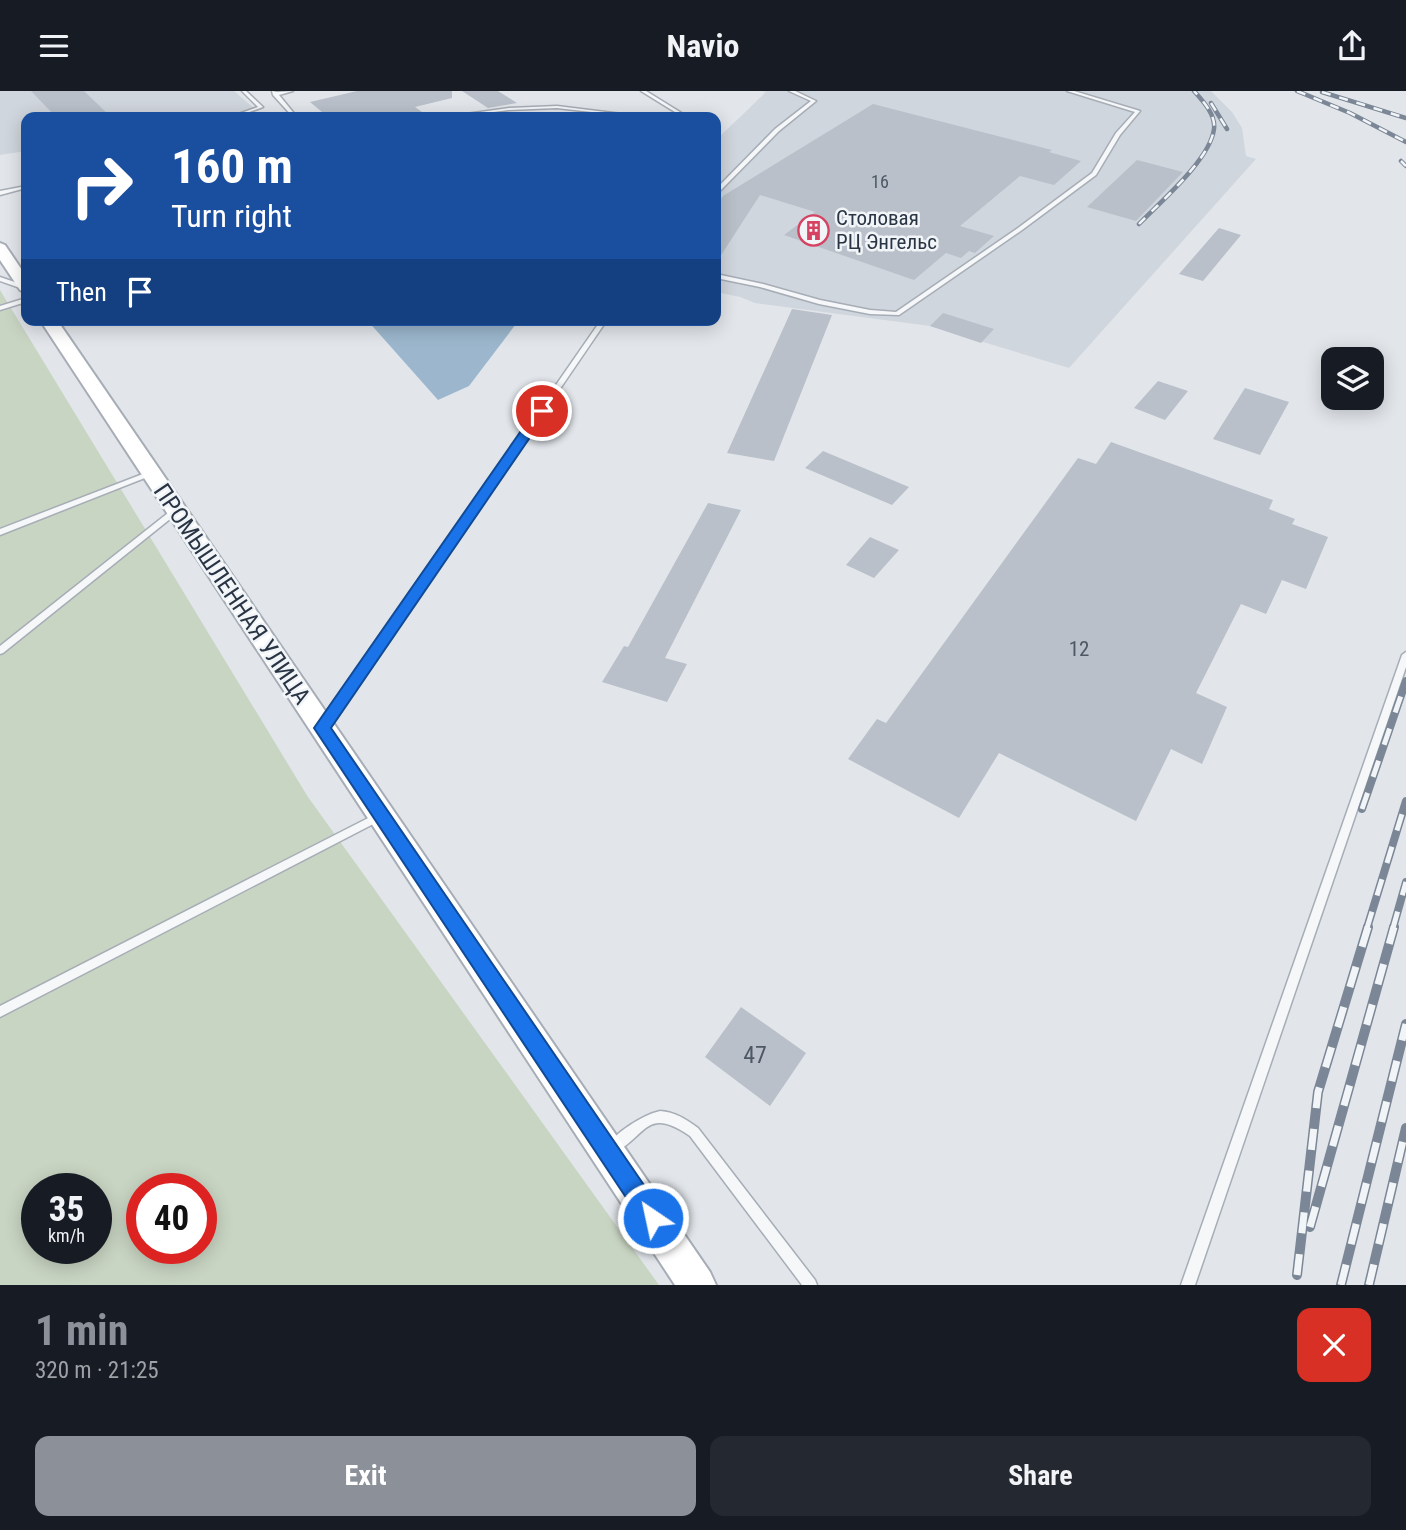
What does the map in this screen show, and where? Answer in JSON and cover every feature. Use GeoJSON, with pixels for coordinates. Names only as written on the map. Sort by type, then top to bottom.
{"type":"FeatureCollection","features":[{"type":"Feature","properties":{"kind":"street"},"geometry":{"type":"LineString","coordinates":[[0,249],[21,280]]}},
{"type":"Feature","properties":{"kind":"street","name":"ПРОМЫШЛЕННАЯ УЛИЦА"},"geometry":{"type":"LineString","coordinates":[[52,326],[698,1285]]}},
{"type":"Feature","properties":{"kind":"lane"},"geometry":{"type":"LineString","coordinates":[[244,91],[261,107],[246,112]]}},
{"type":"Feature","properties":{"kind":"lane"},"geometry":{"type":"LineString","coordinates":[[274,93],[291,91]]}},
{"type":"Feature","properties":{"kind":"lane"},"geometry":{"type":"LineString","coordinates":[[643,91],[678,112]]}},
{"type":"Feature","properties":{"kind":"lane"},"geometry":{"type":"LineString","coordinates":[[721,187],[777,129],[814,101],[791,91]]}},
{"type":"Feature","properties":{"kind":"lane"},"geometry":{"type":"LineString","coordinates":[[721,277],[820,302],[870,312],[897,314],[1094,174],[1118,134],[1138,111],[1069,91]]}},
{"type":"Feature","properties":{"kind":"lane"},"geometry":{"type":"LineString","coordinates":[[274,93],[291,112]]}},
{"type":"Feature","properties":{"kind":"lane"},"geometry":{"type":"LineString","coordinates":[[488,112],[557,107],[601,112]]}},
{"type":"Feature","properties":{"kind":"lane"},"geometry":{"type":"LineString","coordinates":[[0,193],[21,188]]}},
{"type":"Feature","properties":{"kind":"lane"},"geometry":{"type":"LineString","coordinates":[[0,279],[21,286]]}},
{"type":"Feature","properties":{"kind":"lane"},"geometry":{"type":"LineString","coordinates":[[0,308],[21,302]]}},
{"type":"Feature","properties":{"kind":"lane"},"geometry":{"type":"LineString","coordinates":[[323,728],[600,326]]}},
{"type":"Feature","properties":{"kind":"lane"},"geometry":{"type":"LineString","coordinates":[[0,532],[151,474]]}},
{"type":"Feature","properties":{"kind":"lane"},"geometry":{"type":"LineString","coordinates":[[0,651],[177,511]]}},
{"type":"Feature","properties":{"kind":"lane"},"geometry":{"type":"LineString","coordinates":[[1188,1285],[1406,655]]}},
{"type":"Feature","properties":{"kind":"lane"},"geometry":{"type":"LineString","coordinates":[[0,1012],[382,815]]}},
{"type":"Feature","properties":{"kind":"lane"},"geometry":{"type":"LineString","coordinates":[[608,1151],[646,1121],[661,1115],[677,1119],[694,1132],[810,1285]]}},
{"type":"Feature","properties":{"kind":"shaded area"},"geometry":{"type":"Polygon","coordinates":[[[0,91],[234,91],[255,109],[240,112],[21,112],[21,152],[0,155],[0,91]]]}},
{"type":"Feature","properties":{"kind":"shaded area"},"geometry":{"type":"Polygon","coordinates":[[[762,91],[1211,91],[1232,112],[1242,128],[1246,156],[1256,159],[1069,368],[930,326],[755,303],[721,293],[721,135],[766,92],[762,91]]]}},
{"type":"Feature","properties":{"kind":"green space"},"geometry":{"type":"Polygon","coordinates":[[[0,290],[308,797],[659,1285],[0,1285],[0,290]]]}},
{"type":"Feature","properties":{"kind":"water"},"geometry":{"type":"Polygon","coordinates":[[[372,326],[514,326],[469,386],[438,400],[372,326]]]}},
{"type":"Feature","properties":{"kind":"building"},"geometry":{"type":"Polygon","coordinates":[[[31,91],[84,91],[106,112],[51,112],[31,91]]]}},
{"type":"Feature","properties":{"kind":"building"},"geometry":{"type":"Polygon","coordinates":[[[357,91],[452,91],[452,98],[415,107],[422,112],[322,112],[310,102],[357,91]]]}},
{"type":"Feature","properties":{"kind":"building"},"geometry":{"type":"Polygon","coordinates":[[[462,91],[498,91],[517,103],[488,108],[462,91]]]}},
{"type":"Feature","properties":{"kind":"building"},"geometry":{"type":"Polygon","coordinates":[[[873,104],[1052,150],[1049,152],[1081,161],[1054,185],[1020,176],[960,226],[994,236],[975,253],[969,251],[961,258],[946,253],[914,280],[784,235],[815,212],[760,195],[721,255],[723,196],[873,104]]]}},
{"type":"Feature","properties":{"kind":"building"},"geometry":{"type":"Polygon","coordinates":[[[1137,160],[1183,172],[1136,221],[1087,207],[1137,160]]]}},
{"type":"Feature","properties":{"kind":"building"},"geometry":{"type":"Polygon","coordinates":[[[1219,228],[1241,235],[1203,281],[1179,274],[1219,228]]]}},
{"type":"Feature","properties":{"kind":"building"},"geometry":{"type":"Polygon","coordinates":[[[792,309],[832,315],[774,461],[727,453],[792,309]]]}},
{"type":"Feature","properties":{"kind":"building"},"geometry":{"type":"Polygon","coordinates":[[[943,313],[994,329],[981,343],[930,326],[943,313]]]}},
{"type":"Feature","properties":{"kind":"building"},"geometry":{"type":"Polygon","coordinates":[[[1158,381],[1188,391],[1165,420],[1134,408],[1158,381]]]}},
{"type":"Feature","properties":{"kind":"building"},"geometry":{"type":"Polygon","coordinates":[[[1245,388],[1289,402],[1260,455],[1213,439],[1245,388]]]}},
{"type":"Feature","properties":{"kind":"building"},"geometry":{"type":"Polygon","coordinates":[[[1111,442],[1273,500],[1269,509],[1295,519],[1292,524],[1328,537],[1306,589],[1282,580],[1266,614],[1241,604],[1196,693],[1227,707],[1202,764],[1171,749],[1136,821],[999,753],[959,818],[848,759],[877,719],[886,723],[1078,458],[1096,464],[1111,442]]]}},
{"type":"Feature","properties":{"kind":"building"},"geometry":{"type":"Polygon","coordinates":[[[823,451],[909,487],[892,505],[805,468],[823,451]]]}},
{"type":"Feature","properties":{"kind":"building"},"geometry":{"type":"Polygon","coordinates":[[[708,503],[741,510],[665,658],[687,664],[667,702],[602,682],[624,646],[628,647],[708,503]]]}},
{"type":"Feature","properties":{"kind":"building"},"geometry":{"type":"Polygon","coordinates":[[[870,537],[899,550],[874,578],[846,565],[870,537]]]}},
{"type":"Feature","properties":{"kind":"building"},"geometry":{"type":"Polygon","coordinates":[[[741,1007],[806,1053],[770,1106],[705,1057],[741,1007]]]}},
{"type":"Feature","properties":{"kind":"railway"},"geometry":{"type":"LineString","coordinates":[[1139,224],[1183,180],[1204,154],[1210,141],[1214,129],[1213,119],[1194,91]]}},
{"type":"Feature","properties":{"kind":"railway"},"geometry":{"type":"LineString","coordinates":[[1297,91],[1350,113],[1406,142]]}},
{"type":"Feature","properties":{"kind":"railway"},"geometry":{"type":"LineString","coordinates":[[1322,92],[1406,118]]}},
{"type":"Feature","properties":{"kind":"railway"},"geometry":{"type":"LineString","coordinates":[[1211,103],[1227,129]]}},
{"type":"Feature","properties":{"kind":"railway"},"geometry":{"type":"LineString","coordinates":[[1401,161],[1406,166]]}},
{"type":"Feature","properties":{"kind":"railway"},"geometry":{"type":"LineString","coordinates":[[1362,809],[1406,681]]}},
{"type":"Feature","properties":{"kind":"railway"},"geometry":{"type":"LineString","coordinates":[[1367,928],[1406,801]]}},
{"type":"Feature","properties":{"kind":"railway"},"geometry":{"type":"LineString","coordinates":[[1393,928],[1406,882]]}},
{"type":"Feature","properties":{"kind":"railway"},"geometry":{"type":"LineString","coordinates":[[1297,1275],[1318,1092],[1368,927]]}},
{"type":"Feature","properties":{"kind":"railway"},"geometry":{"type":"LineString","coordinates":[[1310,1227],[1394,927]]}},
{"type":"Feature","properties":{"kind":"railway"},"geometry":{"type":"LineString","coordinates":[[1341,1285],[1406,1024]]}},
{"type":"Feature","properties":{"kind":"railway"},"geometry":{"type":"LineString","coordinates":[[1369,1285],[1406,1128]]}},
{"type":"Feature","properties":{"kind":"place","name":"Столовая РЦ Энгельс"},"geometry":{"type":"Point","coordinates":[813,230]}},
{"type":"Feature","properties":{"kind":"route"},"geometry":{"type":"LineString","coordinates":[[542,411],[323,728],[653,1218]]}}]}
